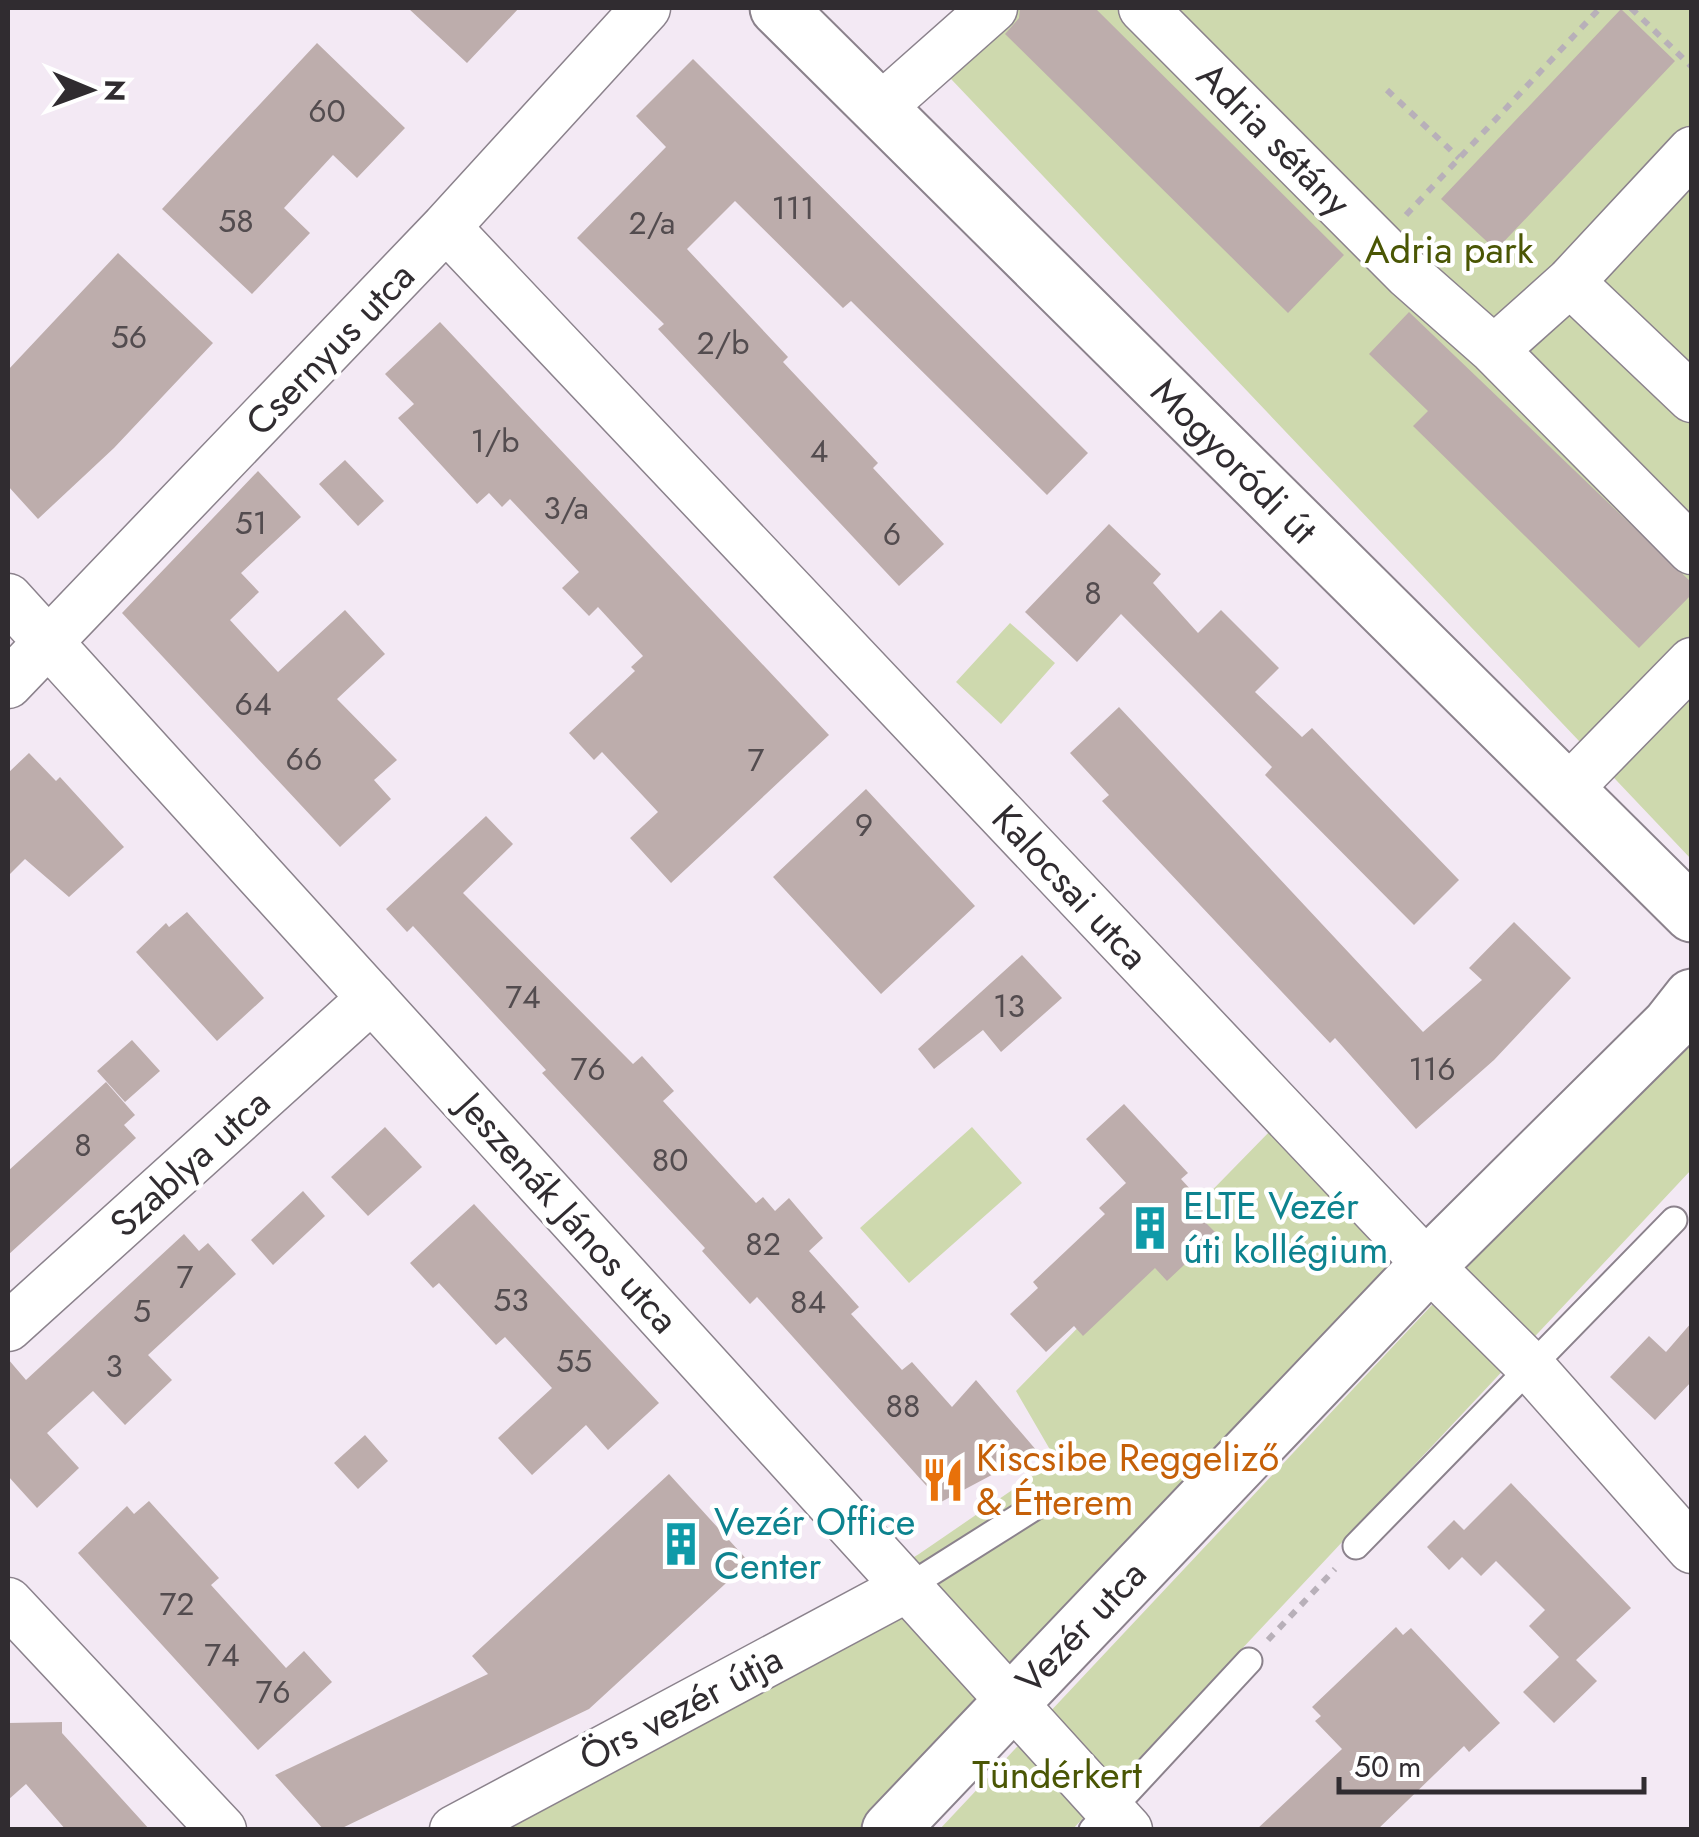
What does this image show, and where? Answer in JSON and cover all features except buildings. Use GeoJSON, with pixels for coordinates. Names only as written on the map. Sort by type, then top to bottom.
{"type":"FeatureCollection","features":[{"type":"Feature","properties":{"kind":"street","name":"Csernyus utca"},"geometry":{"type":"LineString","coordinates":[[8,684],[446,228],[646,8]]}},
{"type":"Feature","properties":{"kind":"street","name":"Mogyoródi út"},"geometry":{"type":"LineString","coordinates":[[778,8],[1692,914]]}},
{"type":"Feature","properties":{"kind":"street"},"geometry":{"type":"LineString","coordinates":[[879,109],[993,8]]}},
{"type":"Feature","properties":{"kind":"street","name":"Adria sétány"},"geometry":{"type":"LineString","coordinates":[[1143,8],[1379,244],[1494,350],[1692,550]]}},
{"type":"Feature","properties":{"kind":"street"},"geometry":{"type":"LineString","coordinates":[[1494,350],[1570,282],[1692,151]]}},
{"type":"Feature","properties":{"kind":"street","name":"Kalocsai utca"},"geometry":{"type":"LineString","coordinates":[[446,228],[1428,1265],[1529,1365],[1692,1549]]}},
{"type":"Feature","properties":{"kind":"street"},"geometry":{"type":"LineString","coordinates":[[1570,282],[1692,398]]}},
{"type":"Feature","properties":{"kind":"street","name":"Jeszenák János utca"},"geometry":{"type":"LineString","coordinates":[[8,598],[1012,1700],[1110,1823]]}},
{"type":"Feature","properties":{"kind":"street"},"geometry":{"type":"LineString","coordinates":[[1566,790],[1692,662]]}},
{"type":"Feature","properties":{"kind":"street","name":"Vezér utca"},"geometry":{"type":"LineString","coordinates":[[890,1830],[1428,1265],[1670,1024],[1692,997]]}},
{"type":"Feature","properties":{"kind":"street","name":"Szablya utca"},"geometry":{"type":"LineString","coordinates":[[8,1327],[372,998]]}},
{"type":"Feature","properties":{"kind":"street","name":"Örs vezér útja"},"geometry":{"type":"LineString","coordinates":[[454,1830],[908,1587]]}},
{"type":"Feature","properties":{"kind":"street"},"geometry":{"type":"LineString","coordinates":[[8,1602],[222,1830]]}},
{"type":"Feature","properties":{"kind":"lane"},"geometry":{"type":"LineString","coordinates":[[1356,1546],[1674,1220]]}},
{"type":"Feature","properties":{"kind":"lane"},"geometry":{"type":"LineString","coordinates":[[908,1587],[1038,1506]]}},
{"type":"Feature","properties":{"kind":"lane"},"geometry":{"type":"LineString","coordinates":[[1110,1823],[1248,1661]]}},
{"type":"Feature","properties":{"kind":"path"},"geometry":{"type":"LineString","coordinates":[[1379,244],[1600,8]]}},
{"type":"Feature","properties":{"kind":"path"},"geometry":{"type":"LineString","coordinates":[[1631,8],[1692,67]]}},
{"type":"Feature","properties":{"kind":"path"},"geometry":{"type":"LineString","coordinates":[[1387,90],[1459,158]]}},
{"type":"Feature","properties":{"kind":"path"},"geometry":{"type":"LineString","coordinates":[[1248,1661],[1356,1546]]}},
{"type":"Feature","properties":{"kind":"green space","name":"Adria park"},"geometry":{"type":"Polygon","coordinates":[[[993,8],[1691,8],[1691,859],[933,60],[993,8]]]}},
{"type":"Feature","properties":{"kind":"green space"},"geometry":{"type":"Polygon","coordinates":[[[1010,623],[1055,663],[1001,724],[956,682],[1010,623]]]}},
{"type":"Feature","properties":{"kind":"green space","name":"Tündérkert"},"geometry":{"type":"Polygon","coordinates":[[[1691,1029],[1691,1170],[1073,1829],[939,1830],[1691,1029]]]}},
{"type":"Feature","properties":{"kind":"green space"},"geometry":{"type":"Polygon","coordinates":[[[972,1127],[1022,1183],[909,1283],[860,1228],[972,1127]]]}},
{"type":"Feature","properties":{"kind":"green space"},"geometry":{"type":"Polygon","coordinates":[[[1272,1129],[1391,1264],[878,1829],[463,1830],[919,1554],[1056,1460],[1016,1391],[1272,1129]]]}},
{"type":"Feature","properties":{"kind":"place","name":"ELTE Vezér úti kollégium"},"geometry":{"type":"Point","coordinates":[1150,1228]}},
{"type":"Feature","properties":{"kind":"place","name":"Kiscsibe Reggeliző & Étterem"},"geometry":{"type":"Point","coordinates":[943,1480]}},
{"type":"Feature","properties":{"kind":"place","name":"Vezér Office Center"},"geometry":{"type":"Point","coordinates":[681,1544]}}]}
